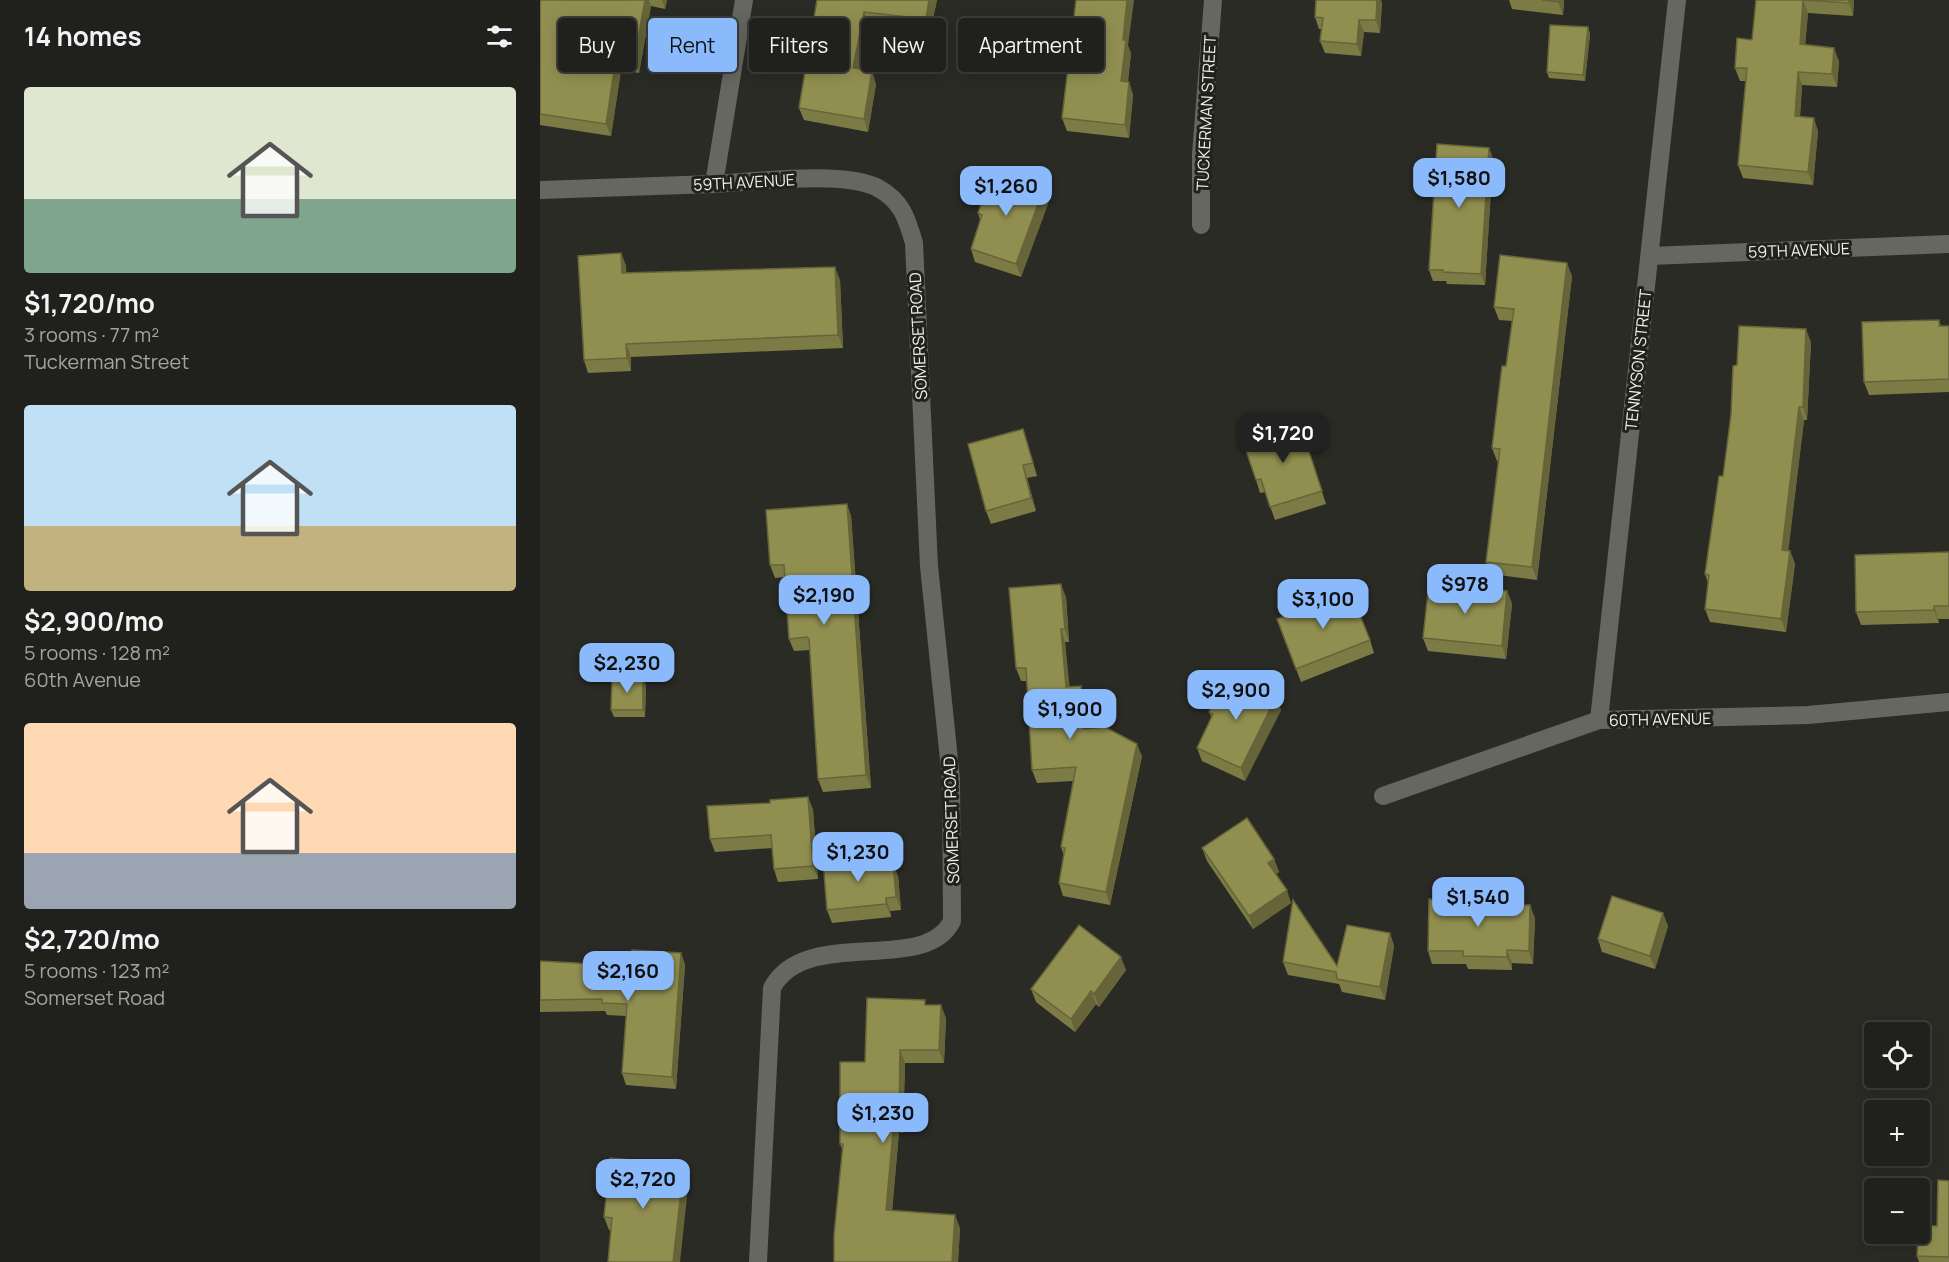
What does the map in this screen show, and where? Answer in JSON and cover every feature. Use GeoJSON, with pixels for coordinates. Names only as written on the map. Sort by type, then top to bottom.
{"type":"FeatureCollection","features":[{"type":"Feature","properties":{"kind":"street"},"geometry":{"type":"LineString","coordinates":[[714,184],[744,0]]}},
{"type":"Feature","properties":{"kind":"street","name":"TUCKERMAN STREET"},"geometry":{"type":"LineString","coordinates":[[1201,225],[1201,155],[1213,0]]}},
{"type":"Feature","properties":{"kind":"street","name":"TENNYSON STREET"},"geometry":{"type":"LineString","coordinates":[[1599,720],[1677,0]]}},
{"type":"Feature","properties":{"kind":"street","name":"59TH AVENUE"},"geometry":{"type":"LineString","coordinates":[[540,190],[799,179],[850,181],[876,187],[893,198],[906,213],[914,243]]}},
{"type":"Feature","properties":{"kind":"street","name":"SOMERSET ROAD"},"geometry":{"type":"LineString","coordinates":[[758,1262],[766,1064],[771,997],[775,983],[789,966],[832,954],[916,946],[936,940],[946,932],[952,921],[951,779],[929,566],[914,243]]}},
{"type":"Feature","properties":{"kind":"street","name":"59TH AVENUE"},"geometry":{"type":"LineString","coordinates":[[1650,256],[1949,244]]}},
{"type":"Feature","properties":{"kind":"street","name":"60TH AVENUE"},"geometry":{"type":"LineString","coordinates":[[1383,796],[1599,720],[1808,715],[1949,702]]}},
{"type":"Feature","properties":{"kind":"building"},"geometry":{"type":"Polygon","coordinates":[[[540,0],[645,0],[636,50],[636,18],[558,18],[558,72],[614,72],[606,124],[540,114],[540,0]]]}},
{"type":"Feature","properties":{"kind":"building"},"geometry":{"type":"Polygon","coordinates":[[[817,0],[929,0],[926,18],[864,12],[853,68],[861,69],[861,72],[872,72],[864,119],[799,108],[805,72],[849,72],[849,18],[814,18],[817,0]]]}},
{"type":"Feature","properties":{"kind":"building"},"geometry":{"type":"Polygon","coordinates":[[[1076,0],[1127,0],[1123,40],[1126,40],[1121,81],[1129,82],[1125,125],[1062,118],[1067,72],[1104,72],[1104,18],[1074,18],[1076,0]]]}},
{"type":"Feature","properties":{"kind":"building"},"geometry":{"type":"Polygon","coordinates":[[[1316,0],[1377,0],[1376,20],[1359,20],[1357,44],[1320,41],[1323,18],[1315,17],[1316,0]]]}},
{"type":"Feature","properties":{"kind":"building"},"geometry":{"type":"Polygon","coordinates":[[[1756,0],[1803,0],[1800,44],[1834,48],[1832,74],[1798,72],[1795,116],[1814,118],[1808,172],[1738,165],[1747,68],[1735,68],[1737,38],[1752,40],[1756,0]]]}},
{"type":"Feature","properties":{"kind":"building"},"geometry":{"type":"Polygon","coordinates":[[[1803,0],[1849,0],[1849,3],[1803,0]]]}},
{"type":"Feature","properties":{"kind":"building"},"geometry":{"type":"Polygon","coordinates":[[[1550,25],[1588,27],[1583,75],[1547,72],[1550,25]]]}},
{"type":"Feature","properties":{"kind":"building"},"geometry":{"type":"Polygon","coordinates":[[[1437,144],[1489,148],[1481,274],[1429,270],[1437,144]]]}},
{"type":"Feature","properties":{"kind":"building"},"geometry":{"type":"Polygon","coordinates":[[[992,171],[1044,188],[1016,264],[971,249],[982,215],[978,213],[992,171]]]}},
{"type":"Feature","properties":{"kind":"building"},"geometry":{"type":"Polygon","coordinates":[[[621,253],[622,273],[835,267],[838,335],[626,344],[627,358],[584,360],[578,256],[621,253]]]}},
{"type":"Feature","properties":{"kind":"building"},"geometry":{"type":"Polygon","coordinates":[[[1500,255],[1567,263],[1532,567],[1486,562],[1500,449],[1492,448],[1502,366],[1506,366],[1514,309],[1494,307],[1500,255]]]}},
{"type":"Feature","properties":{"kind":"building"},"geometry":{"type":"Polygon","coordinates":[[[1939,320],[1939,326],[1949,326],[1949,379],[1864,382],[1862,322],[1939,320]]]}},
{"type":"Feature","properties":{"kind":"building"},"geometry":{"type":"Polygon","coordinates":[[[1739,326],[1806,329],[1803,407],[1799,407],[1782,550],[1790,551],[1781,619],[1705,609],[1709,575],[1705,574],[1719,476],[1723,476],[1731,415],[1733,366],[1737,365],[1739,326]]]}},
{"type":"Feature","properties":{"kind":"building"},"geometry":{"type":"Polygon","coordinates":[[[1299,421],[1322,491],[1270,507],[1261,479],[1256,480],[1242,439],[1299,421]]]}},
{"type":"Feature","properties":{"kind":"building"},"geometry":{"type":"Polygon","coordinates":[[[1023,429],[1033,463],[1023,465],[1031,498],[986,511],[968,444],[1023,429]]]}},
{"type":"Feature","properties":{"kind":"building"},"geometry":{"type":"Polygon","coordinates":[[[847,504],[866,775],[818,779],[809,639],[807,637],[789,639],[784,565],[770,565],[766,510],[847,504]]]}},
{"type":"Feature","properties":{"kind":"building"},"geometry":{"type":"Polygon","coordinates":[[[1949,552],[1949,606],[1934,606],[1934,610],[1856,612],[1855,555],[1949,552]]]}},
{"type":"Feature","properties":{"kind":"building"},"geometry":{"type":"Polygon","coordinates":[[[1429,583],[1507,591],[1502,646],[1423,638],[1429,583]]]}},
{"type":"Feature","properties":{"kind":"building"},"geometry":{"type":"Polygon","coordinates":[[[1061,584],[1065,629],[1061,629],[1066,687],[1081,686],[1084,729],[1105,727],[1137,744],[1106,892],[1059,883],[1065,848],[1061,847],[1076,767],[1032,770],[1026,668],[1016,668],[1009,588],[1061,584]]]}},
{"type":"Feature","properties":{"kind":"building"},"geometry":{"type":"Polygon","coordinates":[[[1350,590],[1370,640],[1296,669],[1277,619],[1350,590]]]}},
{"type":"Feature","properties":{"kind":"building"},"geometry":{"type":"Polygon","coordinates":[[[1227,674],[1276,697],[1241,768],[1197,748],[1213,714],[1209,712],[1227,674]]]}},
{"type":"Feature","properties":{"kind":"building"},"geometry":{"type":"Polygon","coordinates":[[[612,678],[643,678],[643,710],[611,710],[612,678]]]}},
{"type":"Feature","properties":{"kind":"building"},"geometry":{"type":"Polygon","coordinates":[[[808,797],[813,866],[774,869],[771,835],[710,839],[707,806],[770,803],[770,800],[808,797]]]}},
{"type":"Feature","properties":{"kind":"building"},"geometry":{"type":"Polygon","coordinates":[[[1247,818],[1274,859],[1268,863],[1287,890],[1249,916],[1202,848],[1247,818]]]}},
{"type":"Feature","properties":{"kind":"building"},"geometry":{"type":"Polygon","coordinates":[[[877,856],[878,865],[893,863],[896,897],[886,898],[886,904],[827,910],[823,861],[877,856]]]}},
{"type":"Feature","properties":{"kind":"building"},"geometry":{"type":"Polygon","coordinates":[[[1612,896],[1663,913],[1650,956],[1598,939],[1612,896]]]}},
{"type":"Feature","properties":{"kind":"building"},"geometry":{"type":"Polygon","coordinates":[[[1429,899],[1466,900],[1466,904],[1530,905],[1529,951],[1507,950],[1507,957],[1463,956],[1463,951],[1428,951],[1429,899]]]}},
{"type":"Feature","properties":{"kind":"building"},"geometry":{"type":"Polygon","coordinates":[[[1293,900],[1337,966],[1347,925],[1390,933],[1380,987],[1337,979],[1336,972],[1283,962],[1293,900]]]}},
{"type":"Feature","properties":{"kind":"building"},"geometry":{"type":"Polygon","coordinates":[[[1079,925],[1121,957],[1094,994],[1091,991],[1071,1019],[1031,989],[1079,925]]]}},
{"type":"Feature","properties":{"kind":"building"},"geometry":{"type":"Polygon","coordinates":[[[632,950],[681,953],[672,1077],[622,1073],[627,1004],[602,1003],[602,999],[540,1000],[540,961],[631,966],[632,950]]]}},
{"type":"Feature","properties":{"kind":"building"},"geometry":{"type":"Polygon","coordinates":[[[867,998],[925,1000],[925,1005],[941,1005],[939,1050],[900,1050],[899,1120],[894,1120],[886,1210],[955,1215],[952,1262],[834,1262],[834,1235],[843,1144],[840,1144],[840,1062],[865,1062],[867,998]]]}},
{"type":"Feature","properties":{"kind":"building"},"geometry":{"type":"Polygon","coordinates":[[[610,1158],[684,1165],[673,1262],[608,1262],[612,1218],[604,1217],[610,1158]]]}},
{"type":"Feature","properties":{"kind":"building"},"geometry":{"type":"Polygon","coordinates":[[[1938,1180],[1949,1181],[1949,1257],[1917,1256],[1918,1244],[1930,1244],[1930,1226],[1937,1226],[1938,1180]]]}}]}
